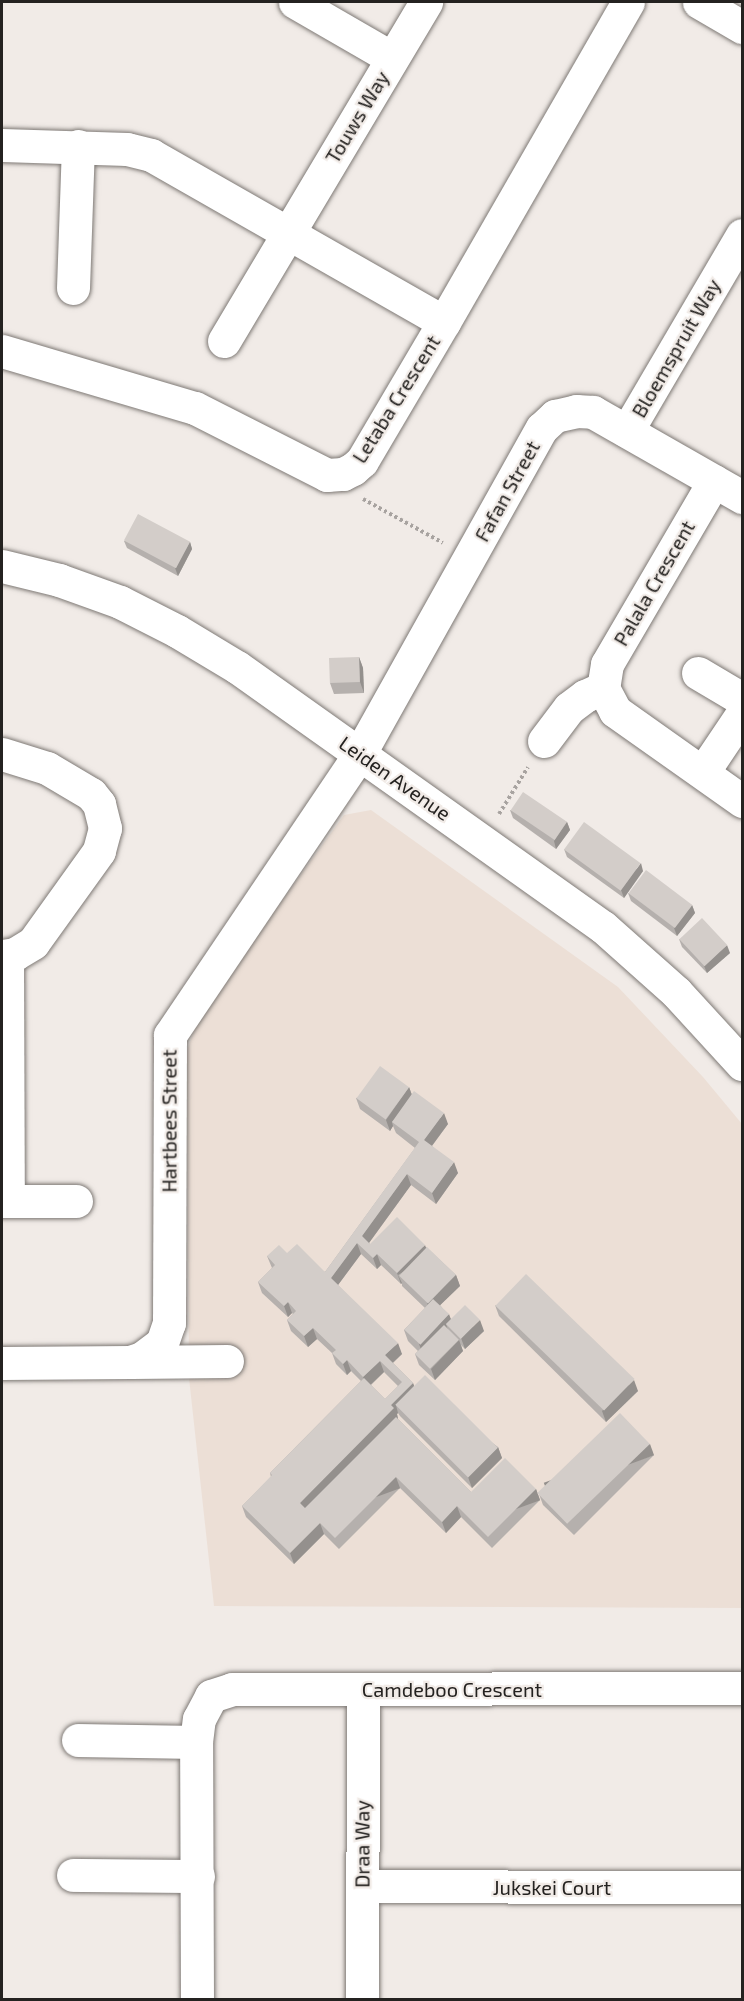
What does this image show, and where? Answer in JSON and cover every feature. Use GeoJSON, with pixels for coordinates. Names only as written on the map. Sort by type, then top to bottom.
{"type":"FeatureCollection","features":[{"type":"Feature","properties":{"kind":"street"},"geometry":{"type":"LineString","coordinates":[[295,2],[392,58]]}},
{"type":"Feature","properties":{"kind":"street","name":"Touws Way"},"geometry":{"type":"LineString","coordinates":[[224,341],[426,2]]}},
{"type":"Feature","properties":{"kind":"street","name":"Letaba Crescent"},"geometry":{"type":"LineString","coordinates":[[2,351],[195,408],[319,472],[327,475],[343,474],[362,461],[628,2]]}},
{"type":"Feature","properties":{"kind":"street"},"geometry":{"type":"LineString","coordinates":[[699,2],[742,27]]}},
{"type":"Feature","properties":{"kind":"street"},"geometry":{"type":"LineString","coordinates":[[2,145],[78,146],[127,149],[151,154],[444,322]]}},
{"type":"Feature","properties":{"kind":"street"},"geometry":{"type":"LineString","coordinates":[[74,288],[78,146]]}},
{"type":"Feature","properties":{"kind":"street","name":"Bloemspruit Way"},"geometry":{"type":"LineString","coordinates":[[627,431],[738,253]]}},
{"type":"Feature","properties":{"kind":"street","name":"Fafan Street"},"geometry":{"type":"LineString","coordinates":[[360,753],[542,428],[555,416],[576,411],[593,411],[742,497]]}},
{"type":"Feature","properties":{"kind":"street","name":"Palala Crescent"},"geometry":{"type":"LineString","coordinates":[[603,688],[607,664],[714,481]]}},
{"type":"Feature","properties":{"kind":"street","name":"Leiden Avenue"},"geometry":{"type":"LineString","coordinates":[[2,566],[59,580],[120,602],[177,631],[237,668],[360,753],[634,953],[676,992],[742,1063]]}},
{"type":"Feature","properties":{"kind":"street"},"geometry":{"type":"LineString","coordinates":[[698,673],[742,699]]}},
{"type":"Feature","properties":{"kind":"street"},"geometry":{"type":"LineString","coordinates":[[544,741],[569,708],[585,696],[603,688],[615,711],[742,801]]}},
{"type":"Feature","properties":{"kind":"street"},"geometry":{"type":"LineString","coordinates":[[703,772],[742,714]]}},
{"type":"Feature","properties":{"kind":"street","name":"Hartbees Street"},"geometry":{"type":"LineString","coordinates":[[2,1363],[130,1362],[158,1348],[169,1323],[170,1035],[360,753]]}},
{"type":"Feature","properties":{"kind":"street"},"geometry":{"type":"LineString","coordinates":[[2,754],[47,768],[91,795],[101,810],[105,828],[99,851],[41,933],[22,951],[4,956],[5,1201],[76,1201]]}},
{"type":"Feature","properties":{"kind":"street"},"geometry":{"type":"LineString","coordinates":[[130,1362],[227,1361]]}},
{"type":"Feature","properties":{"kind":"street","name":"Camdeboo Crescent"},"geometry":{"type":"LineString","coordinates":[[197,2000],[196,1742],[199,1719],[211,1696],[232,1689],[742,1688]]}},
{"type":"Feature","properties":{"kind":"street","name":"Draa Way"},"geometry":{"type":"LineString","coordinates":[[362,2000],[363,1689]]}},
{"type":"Feature","properties":{"kind":"street"},"geometry":{"type":"LineString","coordinates":[[78,1740],[196,1742]]}},
{"type":"Feature","properties":{"kind":"street"},"geometry":{"type":"LineString","coordinates":[[74,1875],[198,1876]]}},
{"type":"Feature","properties":{"kind":"street","name":"Jukskei Court"},"geometry":{"type":"LineString","coordinates":[[362,1886],[742,1887]]}},
{"type":"Feature","properties":{"kind":"path"},"geometry":{"type":"LineString","coordinates":[[343,474],[349,491],[470,558]]}},
{"type":"Feature","properties":{"kind":"path"},"geometry":{"type":"LineString","coordinates":[[494,823],[544,741]]}},
{"type":"Feature","properties":{"kind":"shaded area"},"geometry":{"type":"Polygon","coordinates":[[[371,810],[618,987],[703,1077],[742,1124],[742,1608],[214,1606],[189,1378],[187,1051],[199,1015],[344,815],[371,810]]]}},
{"type":"Feature","properties":{"kind":"building"},"geometry":{"type":"Polygon","coordinates":[[[138,514],[190,542],[176,568],[124,540],[138,514]]]}},
{"type":"Feature","properties":{"kind":"building"},"geometry":{"type":"Polygon","coordinates":[[[359,657],[360,682],[330,683],[329,658],[359,657]]]}},
{"type":"Feature","properties":{"kind":"building"},"geometry":{"type":"Polygon","coordinates":[[[523,792],[567,822],[555,840],[511,810],[523,792]]]}},
{"type":"Feature","properties":{"kind":"building"},"geometry":{"type":"Polygon","coordinates":[[[584,822],[641,863],[621,891],[564,850],[584,822]]]}},
{"type":"Feature","properties":{"kind":"building"},"geometry":{"type":"Polygon","coordinates":[[[646,870],[692,905],[675,928],[629,893],[646,870]]]}},
{"type":"Feature","properties":{"kind":"building"},"geometry":{"type":"Polygon","coordinates":[[[702,918],[727,945],[705,966],[679,939],[702,918]]]}},
{"type":"Feature","properties":{"kind":"building"},"geometry":{"type":"Polygon","coordinates":[[[380,1066],[409,1087],[386,1120],[356,1098],[380,1066]]]}},
{"type":"Feature","properties":{"kind":"building"},"geometry":{"type":"Polygon","coordinates":[[[414,1091],[444,1113],[424,1140],[454,1162],[432,1193],[407,1174],[362,1236],[370,1244],[397,1217],[425,1245],[397,1273],[377,1254],[373,1258],[357,1243],[331,1278],[398,1343],[385,1355],[413,1383],[391,1405],[394,1408],[300,1503],[305,1508],[396,1417],[471,1492],[505,1458],[536,1489],[488,1537],[457,1506],[442,1522],[396,1477],[335,1538],[320,1523],[290,1553],[242,1506],[272,1475],[270,1473],[364,1378],[385,1399],[402,1382],[380,1361],[363,1377],[347,1360],[343,1364],[332,1353],[336,1350],[313,1328],[304,1336],[287,1320],[296,1311],[288,1302],[284,1306],[258,1282],[275,1265],[267,1256],[279,1245],[287,1253],[297,1244],[325,1272],[419,1142],[392,1122],[414,1091]]]}},
{"type":"Feature","properties":{"kind":"building"},"geometry":{"type":"Polygon","coordinates":[[[427,1247],[456,1275],[428,1304],[399,1276],[427,1247]]]}},
{"type":"Feature","properties":{"kind":"building"},"geometry":{"type":"Polygon","coordinates":[[[526,1274],[635,1379],[604,1411],[495,1306],[526,1274]]]}},
{"type":"Feature","properties":{"kind":"building"},"geometry":{"type":"Polygon","coordinates":[[[433,1299],[449,1314],[420,1345],[404,1330],[433,1299]]]}},
{"type":"Feature","properties":{"kind":"building"},"geometry":{"type":"Polygon","coordinates":[[[465,1305],[480,1320],[461,1339],[446,1324],[465,1305]]]}},
{"type":"Feature","properties":{"kind":"building"},"geometry":{"type":"Polygon","coordinates":[[[444,1325],[459,1340],[430,1369],[415,1354],[444,1325]]]}},
{"type":"Feature","properties":{"kind":"building"},"geometry":{"type":"Polygon","coordinates":[[[425,1375],[498,1448],[468,1478],[395,1405],[425,1375]]]}},
{"type":"Feature","properties":{"kind":"building"},"geometry":{"type":"Polygon","coordinates":[[[620,1413],[650,1444],[567,1524],[537,1493],[620,1413]]]}}]}
